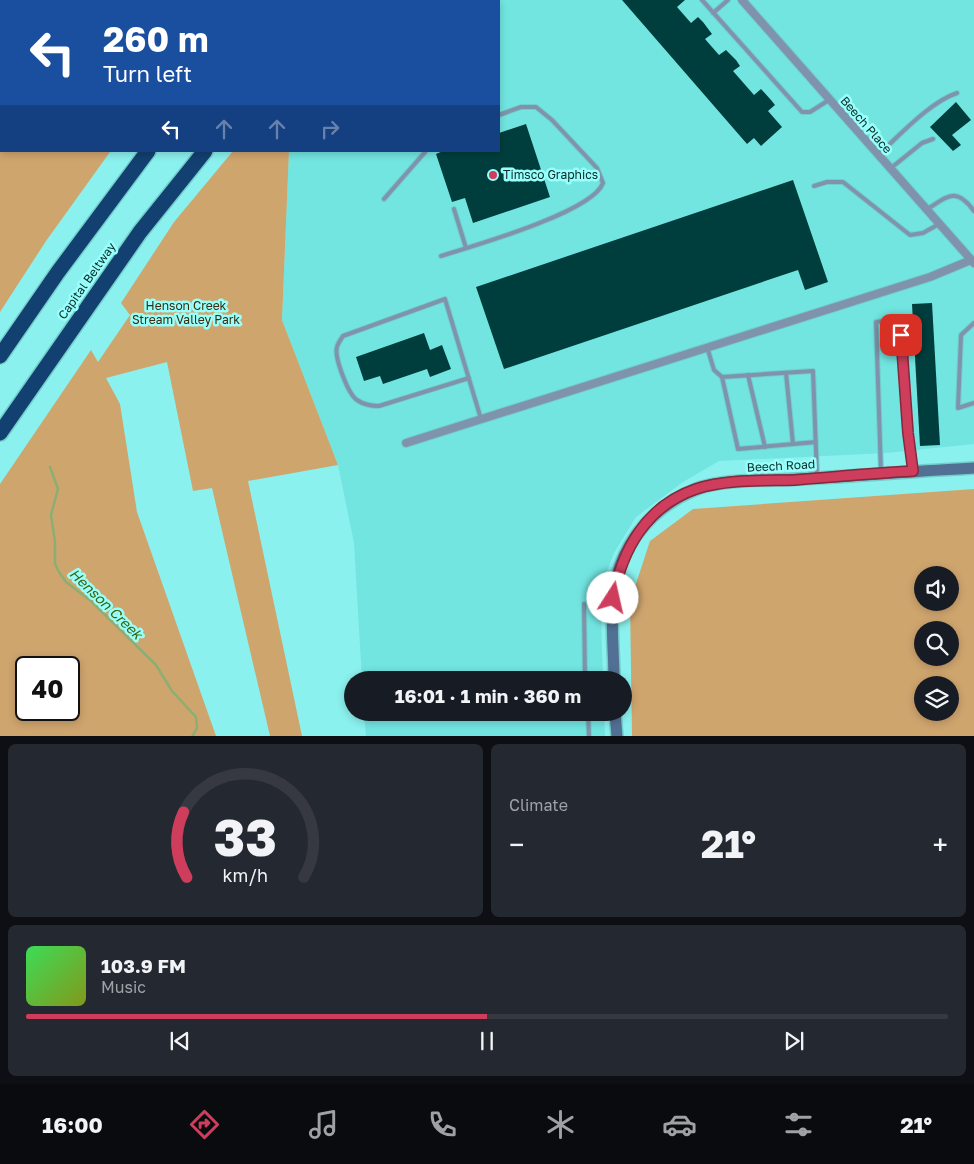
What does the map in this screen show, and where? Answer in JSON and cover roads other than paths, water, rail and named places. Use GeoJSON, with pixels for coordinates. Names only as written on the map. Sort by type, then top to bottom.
{"type":"FeatureCollection","features":[{"type":"Feature","properties":{"kind":"highway"},"geometry":{"type":"LineString","coordinates":[[0,356],[58,272],[147,152]]}},
{"type":"Feature","properties":{"kind":"highway","name":"Capital Beltway"},"geometry":{"type":"LineString","coordinates":[[0,434],[129,247],[204,152]]}},
{"type":"Feature","properties":{"kind":"street","name":"Beech Place"},"geometry":{"type":"LineString","coordinates":[[742,0],[877,156],[973,261]]}},
{"type":"Feature","properties":{"kind":"street"},"geometry":{"type":"LineString","coordinates":[[406,443],[482,421],[707,347],[930,277],[973,261]]}},
{"type":"Feature","properties":{"kind":"street","name":"Beech Road"},"geometry":{"type":"LineString","coordinates":[[614,671],[613,598],[618,574],[634,537],[648,520],[665,507],[696,489],[738,482],[974,468]]}},
{"type":"Feature","properties":{"kind":"street"},"geometry":{"type":"LineString","coordinates":[[616,721],[617,736]]}},
{"type":"Feature","properties":{"kind":"lane"},"geometry":{"type":"LineString","coordinates":[[702,0],[802,112],[810,112],[829,100]]}},
{"type":"Feature","properties":{"kind":"lane"},"geometry":{"type":"LineString","coordinates":[[713,13],[728,0]]}},
{"type":"Feature","properties":{"kind":"lane"},"geometry":{"type":"LineString","coordinates":[[877,156],[920,117],[949,95],[957,92]]}},
{"type":"Feature","properties":{"kind":"lane"},"geometry":{"type":"LineString","coordinates":[[441,256],[528,228],[585,202],[601,190],[603,183],[597,168],[552,120],[536,107],[521,106],[500,115]]}},
{"type":"Feature","properties":{"kind":"lane"},"geometry":{"type":"LineString","coordinates":[[890,170],[922,142],[933,139]]}},
{"type":"Feature","properties":{"kind":"lane"},"geometry":{"type":"LineString","coordinates":[[384,199],[425,152]]}},
{"type":"Feature","properties":{"kind":"lane"},"geometry":{"type":"LineString","coordinates":[[814,186],[827,182],[843,182],[910,235],[923,233],[939,224]]}},
{"type":"Feature","properties":{"kind":"lane"},"geometry":{"type":"LineString","coordinates":[[926,210],[949,195],[957,195],[967,201],[974,211]]}},
{"type":"Feature","properties":{"kind":"lane"},"geometry":{"type":"LineString","coordinates":[[454,209],[466,248]]}},
{"type":"Feature","properties":{"kind":"lane"},"geometry":{"type":"LineString","coordinates":[[469,378],[379,406],[366,405],[356,400],[350,393],[336,356],[337,346],[343,336],[445,299],[469,378],[482,421]]}},
{"type":"Feature","properties":{"kind":"lane"},"geometry":{"type":"LineString","coordinates":[[881,473],[876,322],[899,319],[913,471]]}},
{"type":"Feature","properties":{"kind":"lane"},"geometry":{"type":"LineString","coordinates":[[974,323],[961,335],[958,408],[974,403]]}},
{"type":"Feature","properties":{"kind":"lane"},"geometry":{"type":"LineString","coordinates":[[707,347],[714,370],[722,377],[738,449],[816,442]]}},
{"type":"Feature","properties":{"kind":"lane"},"geometry":{"type":"LineString","coordinates":[[722,377],[813,370],[818,478]]}},
{"type":"Feature","properties":{"kind":"lane"},"geometry":{"type":"LineString","coordinates":[[786,373],[793,444]]}},
{"type":"Feature","properties":{"kind":"lane"},"geometry":{"type":"LineString","coordinates":[[748,375],[765,447]]}},
{"type":"Feature","properties":{"kind":"lane"},"geometry":{"type":"LineString","coordinates":[[584,604],[585,671]]}},
{"type":"Feature","properties":{"kind":"lane"},"geometry":{"type":"LineString","coordinates":[[588,721],[589,736]]}},
{"type":"Feature","properties":{"kind":"waterway","name":"Henson Creek"},"geometry":{"type":"LineString","coordinates":[[50,467],[58,489],[51,515],[55,542],[55,564],[59,572],[66,582],[91,601],[156,665],[172,691],[196,717],[197,728],[193,736]]}},
{"type":"Feature","properties":{"kind":"place","name":"Timsco Graphics"},"geometry":{"type":"Point","coordinates":[493,175]}},
{"type":"Feature","properties":{"kind":"park label","name":"Henson Creek Stream Valley Park"},"geometry":{"type":"Point","coordinates":[186,313]}}]}
